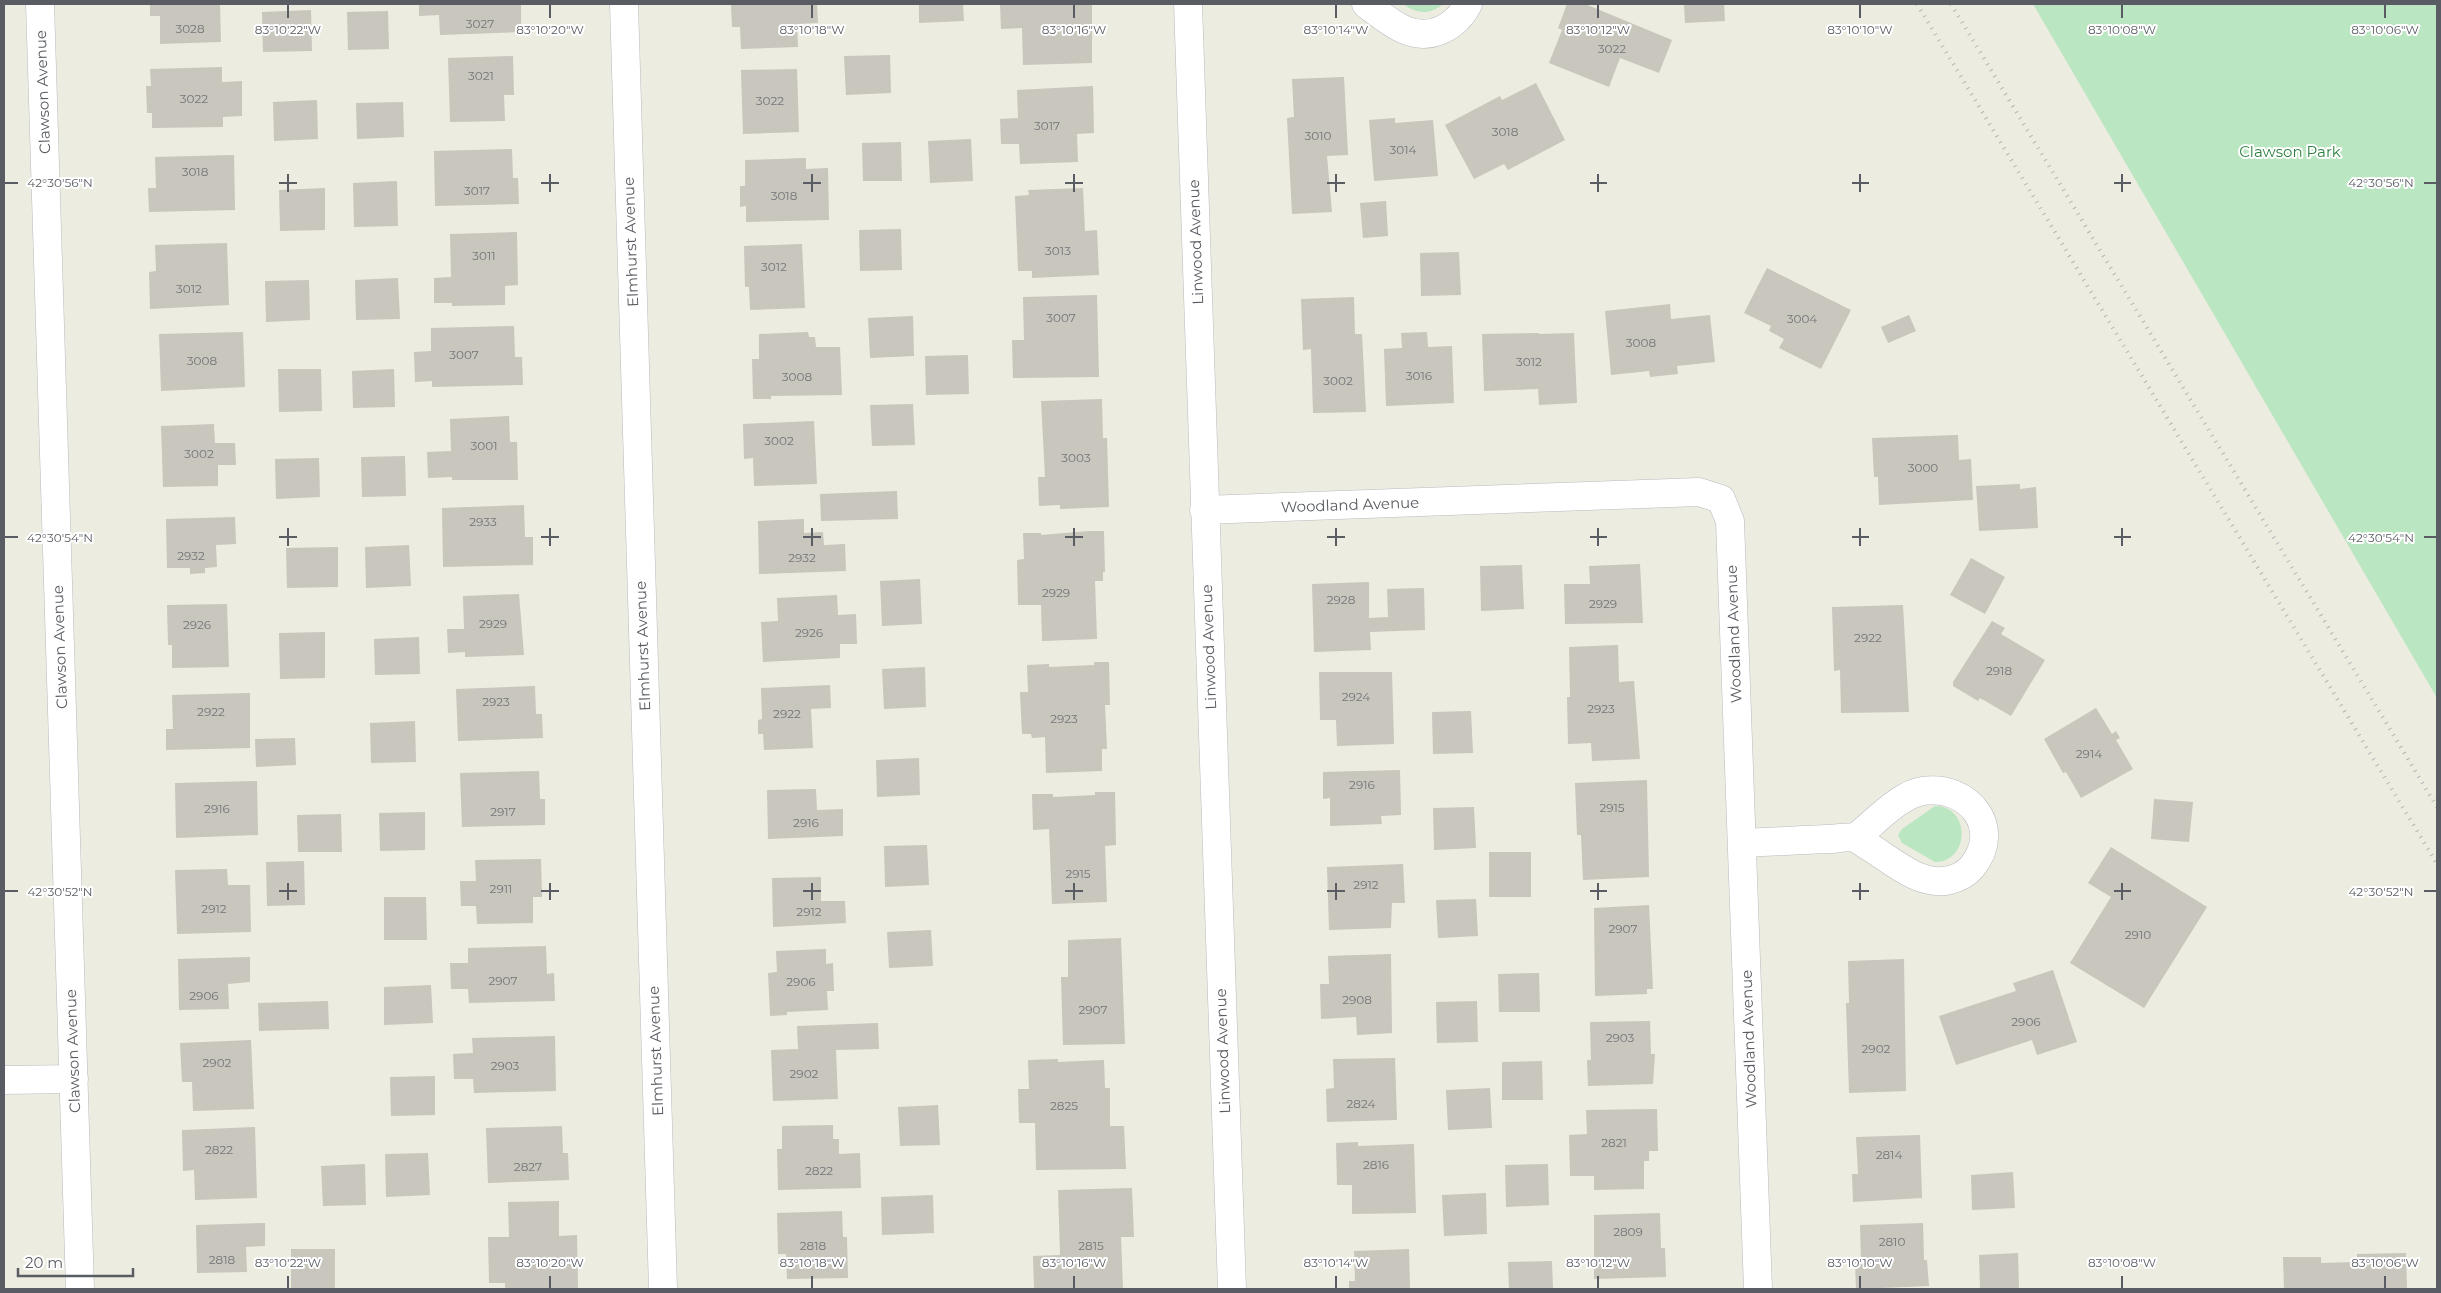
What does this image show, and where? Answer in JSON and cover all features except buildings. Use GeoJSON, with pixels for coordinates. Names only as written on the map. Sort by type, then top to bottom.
{"type":"FeatureCollection","features":[{"type":"Feature","properties":{"kind":"street","name":"Clawson Avenue"},"geometry":{"type":"LineString","coordinates":[[40,4],[80,1289]]}},
{"type":"Feature","properties":{"kind":"street","name":"Elmhurst Avenue"},"geometry":{"type":"LineString","coordinates":[[624,4],[663,1289]]}},
{"type":"Feature","properties":{"kind":"street","name":"Linwood Avenue"},"geometry":{"type":"LineString","coordinates":[[1188,4],[1232,1289]]}},
{"type":"Feature","properties":{"kind":"street"},"geometry":{"type":"LineString","coordinates":[[1366,4],[1406,31],[1423,34],[1440,32],[1451,26],[1468,4]]}},
{"type":"Feature","properties":{"kind":"street","name":"Woodland Avenue"},"geometry":{"type":"LineString","coordinates":[[1204,510],[1699,492],[1721,499],[1730,521],[1758,1289]]}},
{"type":"Feature","properties":{"kind":"street"},"geometry":{"type":"LineString","coordinates":[[1742,843],[1855,838]]}},
{"type":"Feature","properties":{"kind":"street"},"geometry":{"type":"LineString","coordinates":[[4,1080],[74,1079]]}},
{"type":"Feature","properties":{"kind":"green space"},"geometry":{"type":"Polygon","coordinates":[[[1403,4],[1443,4],[1434,10],[1423,12],[1413,10],[1403,4]]]}},
{"type":"Feature","properties":{"kind":"green space","name":"Clawson Park"},"geometry":{"type":"Polygon","coordinates":[[[2033,4],[2437,4],[2437,698],[2033,4]]]}},
{"type":"Feature","properties":{"kind":"green space"},"geometry":{"type":"Polygon","coordinates":[[[1935,806],[1947,808],[1955,815],[1960,824],[1962,834],[1960,844],[1955,853],[1947,860],[1935,862],[1902,843],[1898,835],[1902,829],[1935,806]]]}},
{"type":"Feature","properties":{"kind":"railway"},"geometry":{"type":"LineString","coordinates":[[1917,4],[2437,864]]}},
{"type":"Feature","properties":{"kind":"railway"},"geometry":{"type":"LineString","coordinates":[[1951,4],[2437,807]]}}]}
